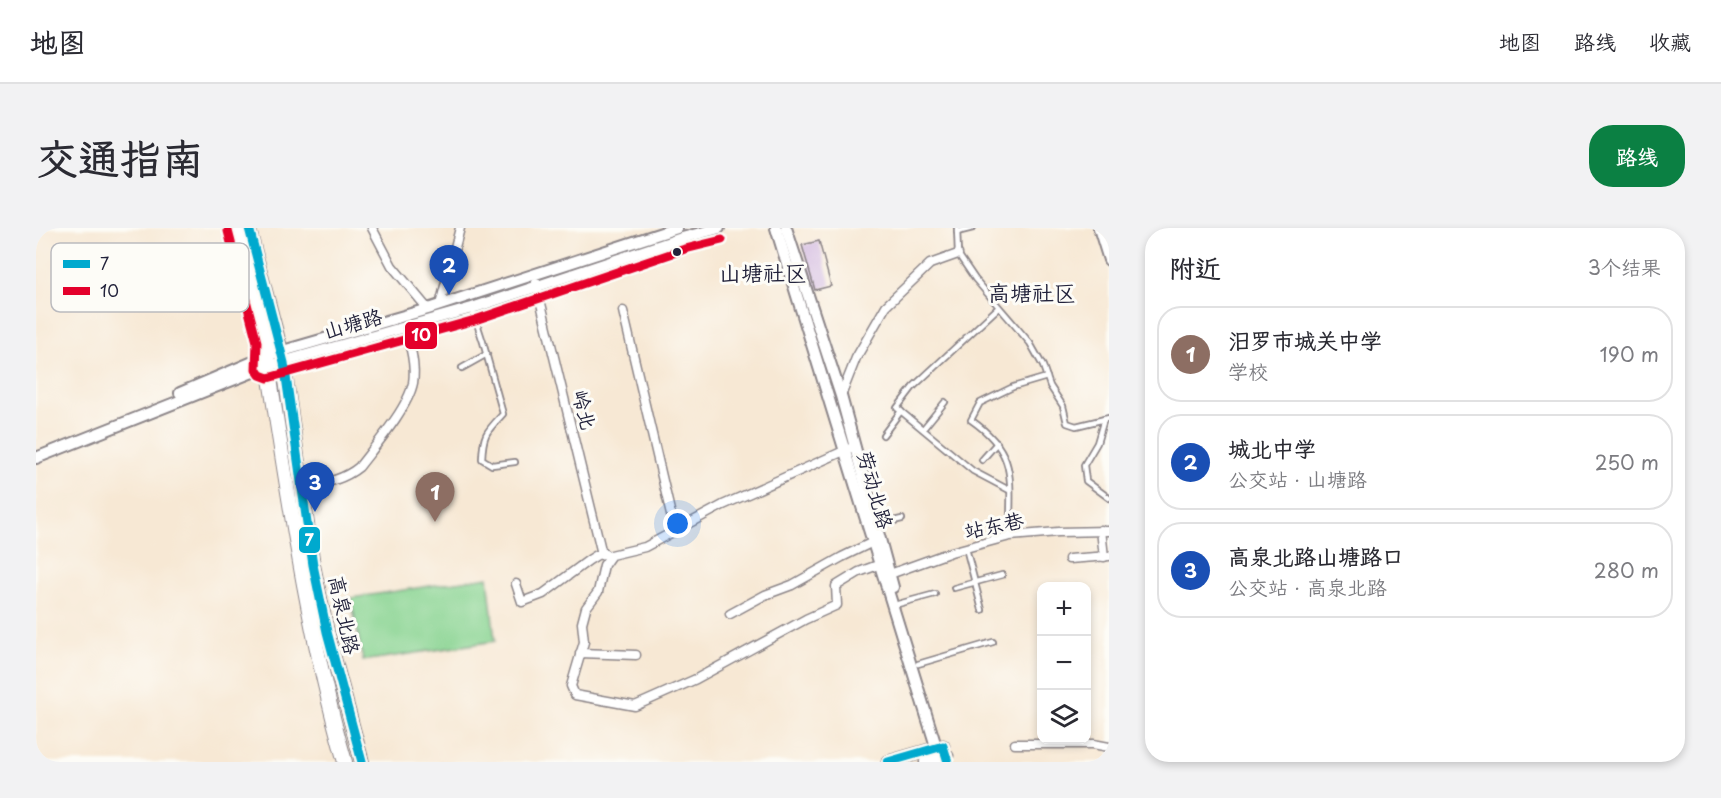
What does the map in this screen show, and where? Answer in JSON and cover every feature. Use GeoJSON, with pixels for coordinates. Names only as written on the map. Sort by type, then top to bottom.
{"type":"FeatureCollection","features":[{"type":"Feature","properties":{"kind":"main road","name":"高泉北路"},"geometry":{"type":"LineString","coordinates":[[240,228],[244,243]]}},
{"type":"Feature","properties":{"kind":"main road","name":"高泉北路"},"geometry":{"type":"LineString","coordinates":[[249,228],[302,487],[313,565],[327,632],[362,762]]}},
{"type":"Feature","properties":{"kind":"main road","name":"高泉北路"},"geometry":{"type":"LineString","coordinates":[[249,263],[269,341],[276,359],[298,558],[324,679],[345,762]]}},
{"type":"Feature","properties":{"kind":"main road"},"geometry":{"type":"LineString","coordinates":[[888,762],[943,755]]}},
{"type":"Feature","properties":{"kind":"main road"},"geometry":{"type":"LineString","coordinates":[[926,762],[943,755]]}},
{"type":"Feature","properties":{"kind":"street"},"geometry":{"type":"LineString","coordinates":[[372,228],[392,266],[428,309]]}},
{"type":"Feature","properties":{"kind":"street"},"geometry":{"type":"LineString","coordinates":[[440,305],[460,228]]}},
{"type":"Feature","properties":{"kind":"street","name":"山塘路"},"geometry":{"type":"LineString","coordinates":[[36,453],[276,359],[677,228]]}},
{"type":"Feature","properties":{"kind":"street","name":"山塘路"},"geometry":{"type":"LineString","coordinates":[[36,458],[276,359],[472,308],[682,238],[719,228]]}},
{"type":"Feature","properties":{"kind":"street","name":"劳动北路"},"geometry":{"type":"LineString","coordinates":[[776,228],[876,525],[876,541]]}},
{"type":"Feature","properties":{"kind":"street","name":"劳动北路"},"geometry":{"type":"LineString","coordinates":[[786,228],[841,396],[850,448],[876,541],[943,755]]}},
{"type":"Feature","properties":{"kind":"street"},"geometry":{"type":"LineString","coordinates":[[1099,228],[1109,260]]}},
{"type":"Feature","properties":{"kind":"street"},"geometry":{"type":"LineString","coordinates":[[841,396],[856,358],[886,306],[930,264],[958,254]]}},
{"type":"Feature","properties":{"kind":"street","name":"岭北"},"geometry":{"type":"LineString","coordinates":[[534,275],[607,554]]}},
{"type":"Feature","properties":{"kind":"street"},"geometry":{"type":"LineString","coordinates":[[623,310],[675,532]]}},
{"type":"Feature","properties":{"kind":"street"},"geometry":{"type":"LineString","coordinates":[[302,487],[334,481],[359,467],[398,414],[412,385],[414,366],[405,327]]}},
{"type":"Feature","properties":{"kind":"street"},"geometry":{"type":"LineString","coordinates":[[516,584],[522,602],[543,594],[575,569],[607,554],[645,547],[723,505],[850,448]]}},
{"type":"Feature","properties":{"kind":"street"},"geometry":{"type":"LineString","coordinates":[[1069,559],[1107,556],[1105,531]]}},
{"type":"Feature","properties":{"kind":"street","name":"站东巷"},"geometry":{"type":"LineString","coordinates":[[890,574],[966,548],[1010,536],[1105,531]]}},
{"type":"Feature","properties":{"kind":"street"},"geometry":{"type":"LineString","coordinates":[[730,614],[876,541]]}},
{"type":"Feature","properties":{"kind":"street"},"geometry":{"type":"LineString","coordinates":[[607,554],[598,592],[586,608],[582,623],[584,642],[572,686],[575,695],[635,706],[696,679],[806,619],[837,605],[836,586],[859,572],[884,563]]}},
{"type":"Feature","properties":{"kind":"street","name":"劳动北路"},"geometry":{"type":"LineString","coordinates":[[884,563],[890,574],[918,664],[943,755]]}},
{"type":"Feature","properties":{"kind":"street"},"geometry":{"type":"LineString","coordinates":[[580,653],[636,655]]}},
{"type":"Feature","properties":{"kind":"street"},"geometry":{"type":"LineString","coordinates":[[1015,744],[1093,744],[1109,747]]}},
{"type":"Feature","properties":{"kind":"lane"},"geometry":{"type":"LineString","coordinates":[[973,228],[957,230],[958,254],[998,308],[1030,343],[1050,386],[1063,406],[1067,423],[1076,426],[1107,419]]}},
{"type":"Feature","properties":{"kind":"lane"},"geometry":{"type":"LineString","coordinates":[[472,308],[503,414],[483,439],[482,459],[492,465],[515,462]]}},
{"type":"Feature","properties":{"kind":"lane"},"geometry":{"type":"LineString","coordinates":[[998,308],[913,387],[897,408],[973,471],[1009,490]]}},
{"type":"Feature","properties":{"kind":"lane"},"geometry":{"type":"LineString","coordinates":[[462,368],[487,354]]}},
{"type":"Feature","properties":{"kind":"lane"},"geometry":{"type":"LineString","coordinates":[[1010,536],[1011,475],[1002,449],[987,431],[970,420],[980,403],[1013,387],[1047,377]]}},
{"type":"Feature","properties":{"kind":"lane"},"geometry":{"type":"LineString","coordinates":[[923,429],[945,402]]}},
{"type":"Feature","properties":{"kind":"lane"},"geometry":{"type":"LineString","coordinates":[[883,435],[901,411]]}},
{"type":"Feature","properties":{"kind":"lane"},"geometry":{"type":"LineString","coordinates":[[1107,419],[1084,465],[1086,481],[1109,498]]}},
{"type":"Feature","properties":{"kind":"lane"},"geometry":{"type":"LineString","coordinates":[[982,460],[997,443]]}},
{"type":"Feature","properties":{"kind":"lane"},"geometry":{"type":"LineString","coordinates":[[876,525],[902,519]]}},
{"type":"Feature","properties":{"kind":"lane"},"geometry":{"type":"LineString","coordinates":[[966,548],[982,610]]}},
{"type":"Feature","properties":{"kind":"lane"},"geometry":{"type":"LineString","coordinates":[[954,588],[1002,575]]}},
{"type":"Feature","properties":{"kind":"lane"},"geometry":{"type":"LineString","coordinates":[[898,604],[935,594]]}},
{"type":"Feature","properties":{"kind":"lane"},"geometry":{"type":"LineString","coordinates":[[918,664],[993,642]]}},
{"type":"Feature","properties":{"kind":"green space"},"geometry":{"type":"Polygon","coordinates":[[[488,577],[495,641],[363,661],[351,598],[488,577]]]}},
{"type":"Feature","properties":{"kind":"building"},"geometry":{"type":"Polygon","coordinates":[[[819,241],[831,286],[815,290],[802,245],[819,241]]]}},
{"type":"Feature","properties":{"kind":"transit line","name":"7"},"geometry":{"type":"LineString","coordinates":[[249,228],[284,363],[313,565],[327,632],[362,762]]}},
{"type":"Feature","properties":{"kind":"transit line","name":"10"},"geometry":{"type":"LineString","coordinates":[[228,231],[231,243]]}},
{"type":"Feature","properties":{"kind":"transit line","name":"10"},"geometry":{"type":"LineString","coordinates":[[249,311],[257,342],[256,369],[260,375],[268,378],[475,320],[685,249],[722,240]]}},
{"type":"Feature","properties":{"kind":"transit line","name":"7"},"geometry":{"type":"LineString","coordinates":[[888,762],[943,746],[948,762]]}},
{"type":"Feature","properties":{"kind":"place","name":"城北中学"},"geometry":{"type":"Point","coordinates":[449,295]}},
{"type":"Feature","properties":{"kind":"place","name":"高泉北路山塘路口"},"geometry":{"type":"Point","coordinates":[315,512]}},
{"type":"Feature","properties":{"kind":"place","name":"汨罗市城关中学"},"geometry":{"type":"Point","coordinates":[435,522]}},
{"type":"Feature","properties":{"kind":"district","name":"山塘社区"},"geometry":{"type":"Point","coordinates":[763,273]}},
{"type":"Feature","properties":{"kind":"district","name":"高塘社区"},"geometry":{"type":"Point","coordinates":[1032,293]}}]}
